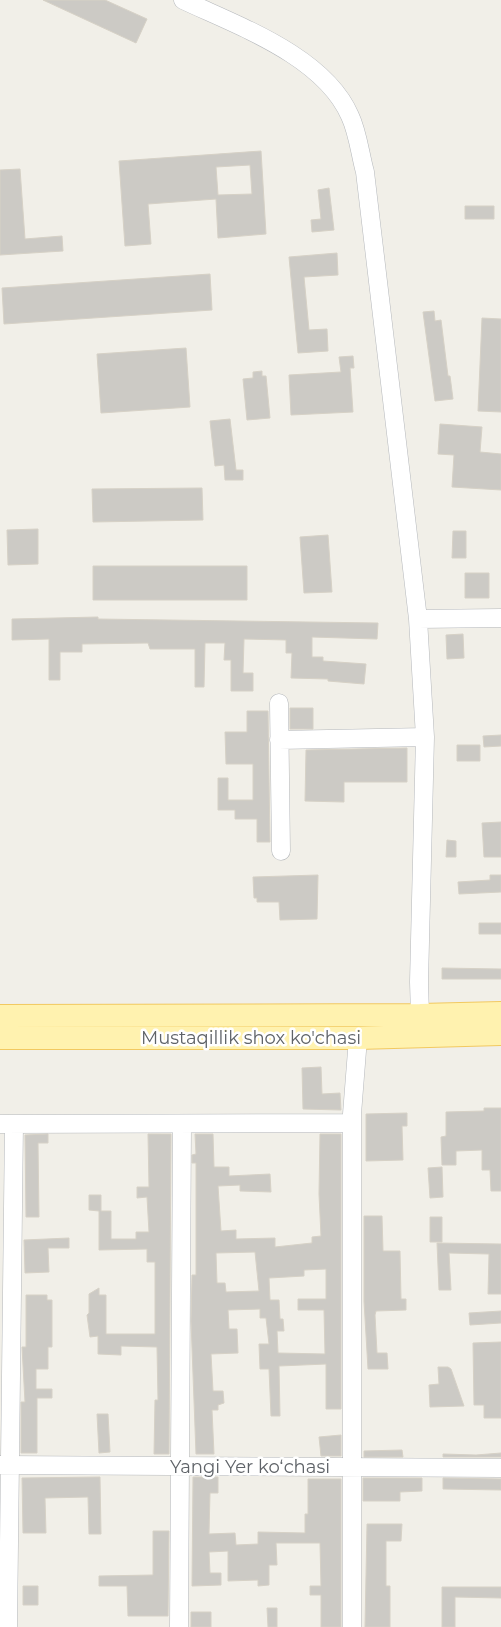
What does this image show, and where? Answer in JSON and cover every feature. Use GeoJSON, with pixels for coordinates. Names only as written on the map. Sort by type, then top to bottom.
{"type":"FeatureCollection","features":[{"type":"Feature","properties":{"kind":"main road","name":"Mustaqillik shox ko'chasi"},"geometry":{"type":"LineString","coordinates":[[0,1016],[420,1015],[501,1013]]}},
{"type":"Feature","properties":{"kind":"main road"},"geometry":{"type":"LineString","coordinates":[[24,1038],[25,1016]]}},
{"type":"Feature","properties":{"kind":"main road","name":"Mustaqillik shox ko'chasi"},"geometry":{"type":"LineString","coordinates":[[0,1038],[358,1038],[501,1034]]}},
{"type":"Feature","properties":{"kind":"street"},"geometry":{"type":"LineString","coordinates":[[183,0],[271,42],[314,70],[338,95],[351,117],[365,172],[418,619],[425,737],[419,982],[420,1015]]}},
{"type":"Feature","properties":{"kind":"street"},"geometry":{"type":"LineString","coordinates":[[418,619],[501,618]]}},
{"type":"Feature","properties":{"kind":"street"},"geometry":{"type":"LineString","coordinates":[[279,703],[281,851]]}},
{"type":"Feature","properties":{"kind":"street"},"geometry":{"type":"LineString","coordinates":[[280,740],[425,737]]}},
{"type":"Feature","properties":{"kind":"street"},"geometry":{"type":"LineString","coordinates":[[352,1627],[354,1467],[352,1123],[358,1038]]}},
{"type":"Feature","properties":{"kind":"street"},"geometry":{"type":"LineString","coordinates":[[8,1627],[5,1465],[7,1124],[352,1123]]}},
{"type":"Feature","properties":{"kind":"street"},"geometry":{"type":"LineString","coordinates":[[179,1627],[182,1124]]}},
{"type":"Feature","properties":{"kind":"street","name":"Yangi Yer koʻchasi"},"geometry":{"type":"LineString","coordinates":[[5,1465],[501,1468]]}},
{"type":"Feature","properties":{"kind":"building"},"geometry":{"type":"Polygon","coordinates":[[[43,0],[105,0],[147,19],[136,43],[43,0]]]}},
{"type":"Feature","properties":{"kind":"building"},"geometry":{"type":"Polygon","coordinates":[[[261,151],[266,234],[218,238],[216,199],[148,204],[151,244],[125,246],[119,161],[261,151]],[[250,165],[216,167],[218,195],[252,194],[250,165]]]}},
{"type":"Feature","properties":{"kind":"building"},"geometry":{"type":"Polygon","coordinates":[[[20,169],[25,239],[62,236],[63,251],[0,255],[0,170],[20,169]]]}},
{"type":"Feature","properties":{"kind":"building"},"geometry":{"type":"Polygon","coordinates":[[[329,188],[334,230],[312,232],[311,220],[321,219],[318,190],[329,188]]]}},
{"type":"Feature","properties":{"kind":"building"},"geometry":{"type":"Polygon","coordinates":[[[465,206],[494,206],[494,219],[465,219],[465,206]]]}},
{"type":"Feature","properties":{"kind":"building"},"geometry":{"type":"Polygon","coordinates":[[[337,253],[338,275],[304,277],[309,330],[327,329],[328,351],[298,353],[289,257],[337,253]]]}},
{"type":"Feature","properties":{"kind":"building"},"geometry":{"type":"Polygon","coordinates":[[[210,274],[212,310],[4,324],[2,288],[210,274]]]}},
{"type":"Feature","properties":{"kind":"building"},"geometry":{"type":"Polygon","coordinates":[[[434,311],[435,321],[441,320],[453,399],[435,401],[423,312],[434,311]]]}},
{"type":"Feature","properties":{"kind":"building"},"geometry":{"type":"Polygon","coordinates":[[[482,318],[501,319],[501,412],[478,411],[482,318]]]}},
{"type":"Feature","properties":{"kind":"building"},"geometry":{"type":"Polygon","coordinates":[[[186,348],[190,407],[101,413],[97,354],[186,348]]]}},
{"type":"Feature","properties":{"kind":"building"},"geometry":{"type":"Polygon","coordinates":[[[353,356],[354,368],[350,368],[353,412],[291,415],[289,375],[341,372],[339,357],[353,356]]]}},
{"type":"Feature","properties":{"kind":"building"},"geometry":{"type":"Polygon","coordinates":[[[262,371],[262,376],[266,376],[270,418],[247,420],[243,379],[253,378],[253,372],[262,371]]]}},
{"type":"Feature","properties":{"kind":"building"},"geometry":{"type":"Polygon","coordinates":[[[230,419],[236,470],[243,470],[243,480],[225,480],[224,465],[215,466],[210,421],[230,419]]]}},
{"type":"Feature","properties":{"kind":"building"},"geometry":{"type":"Polygon","coordinates":[[[440,424],[482,427],[480,452],[501,454],[501,490],[452,487],[454,455],[438,454],[440,424]]]}},
{"type":"Feature","properties":{"kind":"building"},"geometry":{"type":"Polygon","coordinates":[[[202,488],[203,520],[93,522],[92,489],[202,488]]]}},
{"type":"Feature","properties":{"kind":"building"},"geometry":{"type":"Polygon","coordinates":[[[38,529],[38,564],[8,565],[7,530],[38,529]]]}},
{"type":"Feature","properties":{"kind":"building"},"geometry":{"type":"Polygon","coordinates":[[[453,531],[466,531],[466,558],[452,558],[453,531]]]}},
{"type":"Feature","properties":{"kind":"building"},"geometry":{"type":"Polygon","coordinates":[[[328,535],[332,592],[304,593],[300,537],[328,535]]]}},
{"type":"Feature","properties":{"kind":"building"},"geometry":{"type":"Polygon","coordinates":[[[93,566],[247,566],[247,600],[93,600],[93,566]]]}},
{"type":"Feature","properties":{"kind":"building"},"geometry":{"type":"Polygon","coordinates":[[[465,573],[489,573],[489,598],[465,598],[465,573]]]}},
{"type":"Feature","properties":{"kind":"building"},"geometry":{"type":"Polygon","coordinates":[[[98,617],[98,619],[378,623],[377,639],[312,637],[312,657],[323,657],[323,661],[366,664],[364,684],[328,681],[328,679],[291,678],[292,653],[286,653],[286,640],[244,639],[243,673],[253,673],[253,691],[231,691],[231,660],[224,660],[225,643],[205,643],[204,687],[195,687],[195,649],[150,649],[148,643],[82,644],[82,652],[60,652],[60,680],[49,680],[49,639],[12,640],[12,619],[98,617]]]}},
{"type":"Feature","properties":{"kind":"building"},"geometry":{"type":"Polygon","coordinates":[[[463,634],[464,658],[447,659],[446,635],[463,634]]]}},
{"type":"Feature","properties":{"kind":"building"},"geometry":{"type":"Polygon","coordinates":[[[290,708],[313,708],[313,729],[290,729],[290,708]]]}},
{"type":"Feature","properties":{"kind":"building"},"geometry":{"type":"Polygon","coordinates":[[[247,711],[268,711],[270,842],[257,842],[257,819],[235,819],[235,810],[218,810],[218,778],[228,778],[228,800],[253,800],[253,764],[226,764],[225,732],[247,732],[247,711]]]}},
{"type":"Feature","properties":{"kind":"building"},"geometry":{"type":"Polygon","coordinates":[[[501,735],[501,746],[484,747],[483,736],[501,735]]]}},
{"type":"Feature","properties":{"kind":"building"},"geometry":{"type":"Polygon","coordinates":[[[457,745],[480,745],[480,761],[457,761],[457,745]]]}},
{"type":"Feature","properties":{"kind":"building"},"geometry":{"type":"Polygon","coordinates":[[[407,748],[407,782],[344,782],[344,802],[305,801],[306,750],[407,748]]]}},
{"type":"Feature","properties":{"kind":"building"},"geometry":{"type":"Polygon","coordinates":[[[501,822],[501,857],[484,857],[482,823],[501,822]]]}},
{"type":"Feature","properties":{"kind":"building"},"geometry":{"type":"Polygon","coordinates":[[[447,840],[456,841],[456,857],[446,857],[447,840]]]}},
{"type":"Feature","properties":{"kind":"building"},"geometry":{"type":"Polygon","coordinates":[[[318,875],[317,919],[280,920],[279,902],[257,902],[257,898],[254,898],[253,877],[318,875]]]}},
{"type":"Feature","properties":{"kind":"building"},"geometry":{"type":"Polygon","coordinates":[[[490,875],[501,875],[501,892],[459,894],[458,882],[490,880],[490,875]]]}},
{"type":"Feature","properties":{"kind":"building"},"geometry":{"type":"Polygon","coordinates":[[[479,923],[501,923],[501,934],[479,934],[479,923]]]}},
{"type":"Feature","properties":{"kind":"building"},"geometry":{"type":"Polygon","coordinates":[[[442,968],[501,969],[501,979],[442,979],[442,968]]]}},
{"type":"Feature","properties":{"kind":"building"},"geometry":{"type":"Polygon","coordinates":[[[321,1067],[322,1094],[340,1093],[341,1110],[303,1109],[302,1068],[321,1067]]]}},
{"type":"Feature","properties":{"kind":"building"},"geometry":{"type":"Polygon","coordinates":[[[484,1108],[501,1108],[501,1191],[491,1191],[490,1170],[482,1170],[482,1150],[456,1151],[456,1165],[442,1165],[441,1137],[446,1136],[446,1112],[484,1111],[484,1108]]]}},
{"type":"Feature","properties":{"kind":"building"},"geometry":{"type":"Polygon","coordinates":[[[407,1113],[407,1126],[402,1126],[403,1160],[366,1161],[366,1114],[407,1113]]]}},
{"type":"Feature","properties":{"kind":"building"},"geometry":{"type":"Polygon","coordinates":[[[48,1134],[48,1143],[38,1143],[39,1217],[26,1217],[25,1135],[48,1134]]]}},
{"type":"Feature","properties":{"kind":"building"},"geometry":{"type":"Polygon","coordinates":[[[148,1134],[171,1134],[169,1454],[154,1454],[155,1400],[158,1400],[157,1347],[121,1346],[121,1355],[98,1354],[98,1336],[90,1337],[87,1315],[89,1313],[89,1294],[99,1288],[99,1295],[106,1295],[106,1334],[155,1334],[155,1262],[147,1262],[147,1249],[99,1250],[99,1211],[89,1210],[89,1195],[101,1195],[101,1211],[111,1211],[111,1239],[136,1239],[136,1232],[149,1232],[147,1197],[137,1198],[137,1187],[149,1187],[148,1134]]]}},
{"type":"Feature","properties":{"kind":"building"},"geometry":{"type":"Polygon","coordinates":[[[195,1134],[213,1134],[214,1167],[229,1167],[229,1176],[270,1174],[271,1192],[240,1191],[240,1185],[218,1186],[221,1231],[236,1230],[236,1239],[275,1238],[275,1247],[312,1243],[312,1237],[321,1236],[319,1194],[320,1134],[341,1134],[341,1409],[326,1409],[326,1364],[279,1366],[280,1416],[271,1416],[269,1369],[260,1369],[259,1344],[269,1344],[266,1318],[260,1318],[260,1309],[228,1310],[229,1329],[237,1329],[238,1353],[211,1354],[213,1391],[223,1391],[224,1403],[218,1405],[218,1410],[212,1410],[214,1454],[196,1454],[191,1321],[192,1275],[196,1275],[196,1163],[192,1163],[192,1155],[196,1154],[195,1134]],[[255,1252],[216,1253],[217,1283],[225,1283],[226,1292],[259,1291],[255,1252]],[[326,1269],[304,1270],[304,1276],[269,1278],[270,1300],[279,1300],[280,1319],[283,1319],[284,1331],[277,1331],[278,1353],[325,1354],[324,1310],[298,1310],[298,1299],[326,1299],[326,1269]]]}},
{"type":"Feature","properties":{"kind":"building"},"geometry":{"type":"Polygon","coordinates":[[[442,1167],[443,1197],[430,1198],[428,1168],[442,1167]]]}},
{"type":"Feature","properties":{"kind":"building"},"geometry":{"type":"Polygon","coordinates":[[[364,1216],[382,1216],[383,1251],[400,1251],[401,1299],[406,1299],[406,1310],[376,1311],[375,1315],[377,1353],[387,1353],[388,1369],[368,1369],[364,1301],[364,1216]]]}},
{"type":"Feature","properties":{"kind":"building"},"geometry":{"type":"Polygon","coordinates":[[[430,1217],[442,1217],[442,1242],[430,1242],[430,1217]]]}},
{"type":"Feature","properties":{"kind":"building"},"geometry":{"type":"Polygon","coordinates":[[[69,1238],[69,1248],[48,1248],[49,1272],[25,1273],[24,1240],[69,1238]]]}},
{"type":"Feature","properties":{"kind":"building"},"geometry":{"type":"Polygon","coordinates":[[[437,1243],[501,1244],[501,1294],[488,1294],[489,1254],[449,1253],[451,1290],[439,1290],[437,1243]]]}},
{"type":"Feature","properties":{"kind":"building"},"geometry":{"type":"Polygon","coordinates":[[[26,1295],[47,1295],[47,1300],[52,1300],[52,1347],[48,1347],[48,1369],[36,1369],[36,1389],[52,1389],[52,1398],[37,1398],[37,1453],[21,1453],[21,1402],[25,1402],[22,1347],[26,1347],[26,1295]]]}},
{"type":"Feature","properties":{"kind":"building"},"geometry":{"type":"Polygon","coordinates":[[[501,1311],[501,1323],[470,1325],[469,1313],[501,1311]]]}},
{"type":"Feature","properties":{"kind":"building"},"geometry":{"type":"Polygon","coordinates":[[[501,1342],[501,1418],[484,1418],[484,1405],[474,1405],[473,1343],[501,1342]]]}},
{"type":"Feature","properties":{"kind":"building"},"geometry":{"type":"Polygon","coordinates":[[[438,1367],[448,1367],[451,1369],[464,1406],[430,1407],[429,1385],[439,1384],[438,1367]]]}},
{"type":"Feature","properties":{"kind":"building"},"geometry":{"type":"Polygon","coordinates":[[[97,1414],[108,1414],[110,1452],[99,1453],[97,1414]]]}},
{"type":"Feature","properties":{"kind":"building"},"geometry":{"type":"Polygon","coordinates":[[[341,1435],[341,1456],[321,1456],[319,1437],[341,1435]]]}},
{"type":"Feature","properties":{"kind":"building"},"geometry":{"type":"Polygon","coordinates":[[[402,1450],[403,1457],[364,1457],[364,1451],[402,1450]]]}},
{"type":"Feature","properties":{"kind":"building"},"geometry":{"type":"Polygon","coordinates":[[[501,1453],[501,1457],[443,1457],[443,1454],[476,1455],[501,1453]]]}},
{"type":"Feature","properties":{"kind":"building"},"geometry":{"type":"Polygon","coordinates":[[[100,1477],[101,1534],[89,1534],[88,1497],[45,1498],[46,1533],[23,1533],[22,1478],[100,1477]]]}},
{"type":"Feature","properties":{"kind":"building"},"geometry":{"type":"Polygon","coordinates":[[[193,1477],[218,1477],[218,1493],[210,1493],[209,1534],[235,1533],[236,1545],[258,1544],[258,1532],[305,1533],[305,1514],[308,1514],[308,1479],[341,1479],[341,1627],[321,1627],[321,1595],[310,1595],[310,1586],[321,1586],[320,1543],[276,1543],[277,1565],[269,1565],[269,1585],[258,1586],[258,1580],[228,1581],[228,1551],[209,1552],[210,1573],[221,1573],[221,1585],[192,1586],[193,1477]]]}},
{"type":"Feature","properties":{"kind":"building"},"geometry":{"type":"Polygon","coordinates":[[[363,1478],[422,1478],[422,1491],[400,1492],[400,1501],[363,1501],[363,1478]]]}},
{"type":"Feature","properties":{"kind":"building"},"geometry":{"type":"Polygon","coordinates":[[[443,1478],[501,1479],[501,1490],[443,1489],[443,1478]]]}},
{"type":"Feature","properties":{"kind":"building"},"geometry":{"type":"Polygon","coordinates":[[[367,1524],[402,1524],[401,1541],[386,1541],[386,1586],[390,1586],[390,1627],[365,1627],[367,1524]]]}},
{"type":"Feature","properties":{"kind":"building"},"geometry":{"type":"Polygon","coordinates":[[[153,1531],[169,1531],[168,1616],[128,1616],[127,1586],[99,1586],[99,1576],[153,1575],[153,1531]]]}},
{"type":"Feature","properties":{"kind":"building"},"geometry":{"type":"Polygon","coordinates":[[[23,1586],[38,1586],[38,1605],[23,1605],[23,1586]]]}},
{"type":"Feature","properties":{"kind":"building"},"geometry":{"type":"Polygon","coordinates":[[[442,1587],[501,1587],[501,1598],[455,1597],[455,1627],[442,1627],[442,1587]]]}},
{"type":"Feature","properties":{"kind":"building"},"geometry":{"type":"Polygon","coordinates":[[[267,1608],[277,1608],[277,1627],[268,1627],[267,1608]]]}},
{"type":"Feature","properties":{"kind":"building"},"geometry":{"type":"Polygon","coordinates":[[[191,1612],[211,1612],[211,1627],[191,1627],[191,1612]]]}}]}
